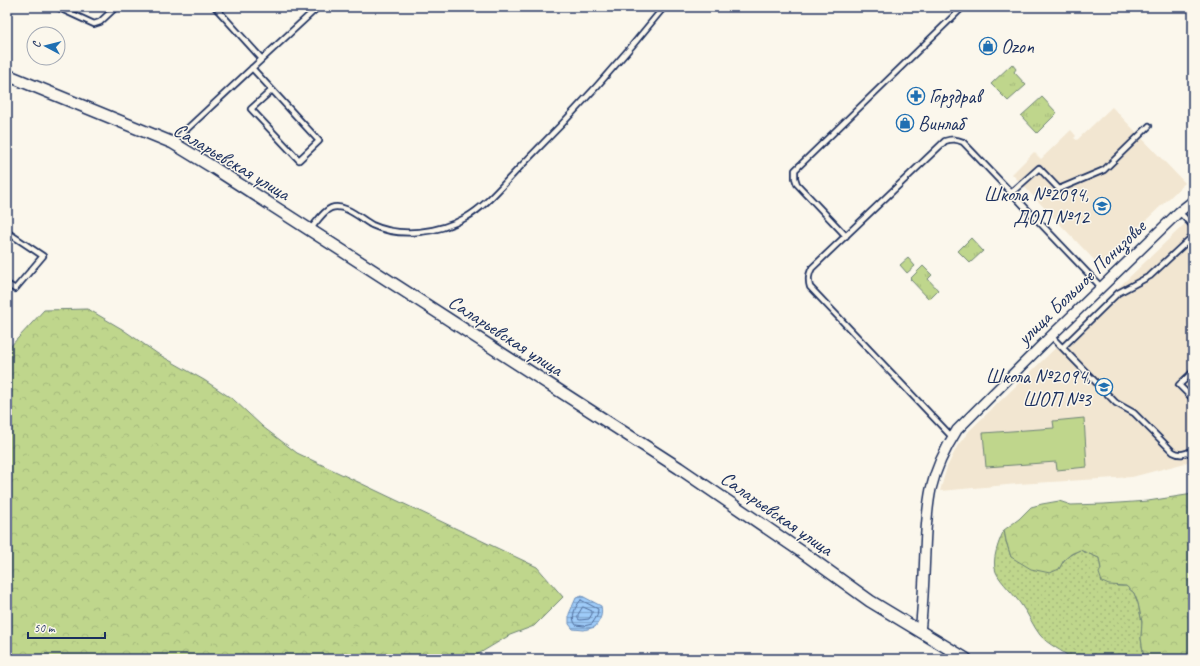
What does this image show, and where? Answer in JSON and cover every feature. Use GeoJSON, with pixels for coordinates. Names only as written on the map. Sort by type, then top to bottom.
{"type":"FeatureCollection","features":[{"type":"Feature","properties":{"kind":"street","name":"Саларьевская улица"},"geometry":{"type":"LineString","coordinates":[[7,75],[172,143],[214,168],[679,468],[802,552],[870,601],[966,659]]}},
{"type":"Feature","properties":{"kind":"street","name":"улица Большое Понизовье"},"geometry":{"type":"LineString","coordinates":[[920,632],[929,500],[936,471],[952,437],[957,430],[1101,287],[1179,212],[1193,201]]}},
{"type":"Feature","properties":{"kind":"lane"},"geometry":{"type":"LineString","coordinates":[[57,7],[94,24],[100,22],[116,7]]}},
{"type":"Feature","properties":{"kind":"lane"},"geometry":{"type":"LineString","coordinates":[[215,7],[262,59]]}},
{"type":"Feature","properties":{"kind":"lane"},"geometry":{"type":"LineString","coordinates":[[172,143],[318,7]]}},
{"type":"Feature","properties":{"kind":"lane"},"geometry":{"type":"LineString","coordinates":[[310,230],[331,208],[340,207],[354,213],[372,225],[383,229],[400,232],[420,232],[444,227],[466,218],[485,203],[566,121],[626,54],[664,7]]}},
{"type":"Feature","properties":{"kind":"lane"},"geometry":{"type":"LineString","coordinates":[[846,236],[797,184],[795,170],[963,7]]}},
{"type":"Feature","properties":{"kind":"lane"},"geometry":{"type":"LineString","coordinates":[[252,68],[319,141],[299,160],[251,109],[272,90]]}},
{"type":"Feature","properties":{"kind":"lane"},"geometry":{"type":"LineString","coordinates":[[1011,193],[1039,168],[1059,189],[1104,170],[1149,126]]}},
{"type":"Feature","properties":{"kind":"lane"},"geometry":{"type":"LineString","coordinates":[[952,437],[810,287],[808,281],[812,268],[945,141],[951,139],[963,142],[1101,287]]}},
{"type":"Feature","properties":{"kind":"lane"},"geometry":{"type":"LineString","coordinates":[[1179,212],[1193,226]]}},
{"type":"Feature","properties":{"kind":"lane"},"geometry":{"type":"LineString","coordinates":[[7,232],[42,256],[15,289],[7,284]]}},
{"type":"Feature","properties":{"kind":"lane"},"geometry":{"type":"LineString","coordinates":[[1062,347],[1118,293],[1150,276],[1193,236]]}},
{"type":"Feature","properties":{"kind":"lane"},"geometry":{"type":"LineString","coordinates":[[1051,336],[1116,402],[1134,413],[1173,452],[1180,455],[1189,453],[1193,450]]}},
{"type":"Feature","properties":{"kind":"lane"},"geometry":{"type":"LineString","coordinates":[[1193,372],[1179,385],[1193,399]]}},
{"type":"Feature","properties":{"kind":"shaded area","name":"Школа №2094, ДОП №12"},"geometry":{"type":"Polygon","coordinates":[[[1112,107],[1185,183],[1099,265],[1012,174],[1034,152],[1041,159],[1071,130],[1076,136],[1074,138],[1077,140],[1112,107]]]}},
{"type":"Feature","properties":{"kind":"shaded area","name":"Школа №2094, ШОП №3"},"geometry":{"type":"Polygon","coordinates":[[[1193,216],[1193,461],[1132,477],[1018,484],[940,491],[947,467],[958,445],[970,430],[1193,216]]]}},
{"type":"Feature","properties":{"kind":"green space"},"geometry":{"type":"Polygon","coordinates":[[[1012,64],[1016,69],[1014,72],[1026,85],[1008,101],[991,84],[1012,64]]]}},
{"type":"Feature","properties":{"kind":"green space"},"geometry":{"type":"Polygon","coordinates":[[[1042,97],[1057,113],[1037,133],[1021,116],[1042,97]]]}},
{"type":"Feature","properties":{"kind":"green space"},"geometry":{"type":"Polygon","coordinates":[[[971,238],[983,251],[970,263],[958,251],[971,238]]]}},
{"type":"Feature","properties":{"kind":"green space"},"geometry":{"type":"Polygon","coordinates":[[[908,258],[915,266],[907,273],[900,265],[908,258]]]}},
{"type":"Feature","properties":{"kind":"green space"},"geometry":{"type":"Polygon","coordinates":[[[923,266],[932,275],[928,279],[938,290],[929,299],[910,279],[923,266]]]}},
{"type":"Feature","properties":{"kind":"green space"},"geometry":{"type":"Polygon","coordinates":[[[88,309],[234,400],[263,427],[297,453],[537,567],[563,597],[534,626],[510,635],[470,659],[7,659],[7,350],[44,310],[88,309]]]}},
{"type":"Feature","properties":{"kind":"green space"},"geometry":{"type":"Polygon","coordinates":[[[1084,418],[1087,467],[1057,470],[1056,462],[986,467],[983,433],[1054,428],[1053,421],[1084,418]]]}},
{"type":"Feature","properties":{"kind":"green space"},"geometry":{"type":"Polygon","coordinates":[[[1193,494],[1193,659],[1144,659],[1141,638],[1142,622],[1134,593],[1126,586],[1109,585],[1102,582],[1099,573],[1101,569],[1099,558],[1080,550],[1071,554],[1064,560],[1059,569],[1050,573],[1031,569],[1011,557],[1006,541],[1004,530],[1019,519],[1031,507],[1042,504],[1059,501],[1071,505],[1104,504],[1148,501],[1193,494]]]}},
{"type":"Feature","properties":{"kind":"green space"},"geometry":{"type":"Polygon","coordinates":[[[1004,530],[1011,557],[1059,569],[1067,557],[1080,550],[1099,558],[1101,569],[1117,586],[1126,586],[1134,593],[1142,622],[1141,638],[1144,659],[1072,659],[1043,639],[1027,613],[996,572],[994,562],[995,556],[1004,530]]]}},
{"type":"Feature","properties":{"kind":"water"},"geometry":{"type":"Polygon","coordinates":[[[582,596],[601,606],[601,617],[595,627],[584,630],[573,629],[569,624],[569,614],[576,598],[582,596]]]}},
{"type":"Feature","properties":{"kind":"place","name":"Ozon"},"geometry":{"type":"Point","coordinates":[988,46]}},
{"type":"Feature","properties":{"kind":"place","name":"Горздрав"},"geometry":{"type":"Point","coordinates":[916,96]}},
{"type":"Feature","properties":{"kind":"place","name":"Винлаб"},"geometry":{"type":"Point","coordinates":[905,123]}},
{"type":"Feature","properties":{"kind":"place","name":"Школа №2094, ДОП №12"},"geometry":{"type":"Point","coordinates":[1102,206]}},
{"type":"Feature","properties":{"kind":"place","name":"Школа №2094, ШОП №3"},"geometry":{"type":"Point","coordinates":[1104,387]}}]}
